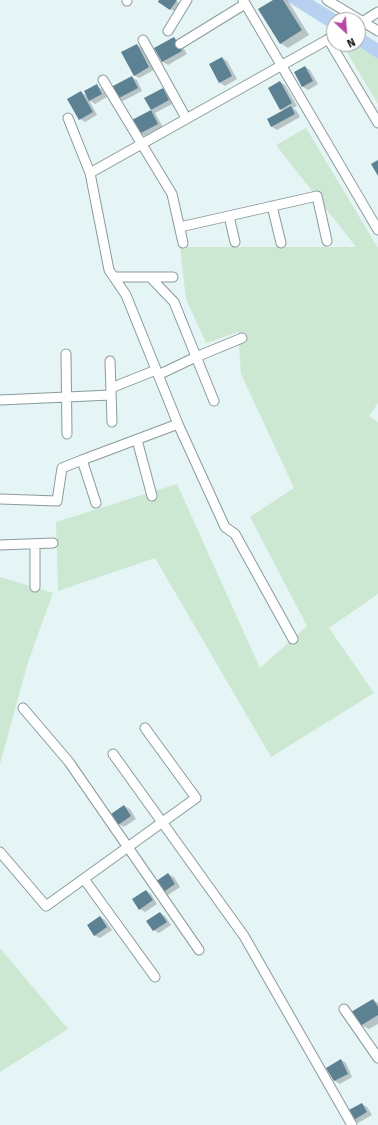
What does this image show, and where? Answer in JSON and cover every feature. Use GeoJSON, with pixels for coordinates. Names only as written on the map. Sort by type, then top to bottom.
{"type":"FeatureCollection","features":[{"type":"Feature","properties":{"kind":"street"},"geometry":{"type":"LineString","coordinates":[[168,31],[187,0]]}},
{"type":"Feature","properties":{"kind":"street"},"geometry":{"type":"LineString","coordinates":[[327,0],[344,12]]}},
{"type":"Feature","properties":{"kind":"street"},"geometry":{"type":"LineString","coordinates":[[180,44],[244,2],[378,230]]}},
{"type":"Feature","properties":{"kind":"street"},"geometry":{"type":"LineString","coordinates":[[366,19],[378,12]]}},
{"type":"Feature","properties":{"kind":"street"},"geometry":{"type":"LineString","coordinates":[[366,26],[378,31]]}},
{"type":"Feature","properties":{"kind":"street"},"geometry":{"type":"LineString","coordinates":[[143,40],[186,118]]}},
{"type":"Feature","properties":{"kind":"street"},"geometry":{"type":"LineString","coordinates":[[90,173],[326,40]]}},
{"type":"Feature","properties":{"kind":"street"},"geometry":{"type":"LineString","coordinates":[[339,52],[378,123]]}},
{"type":"Feature","properties":{"kind":"street"},"geometry":{"type":"LineString","coordinates":[[103,80],[172,194],[184,243]]}},
{"type":"Feature","properties":{"kind":"street"},"geometry":{"type":"LineString","coordinates":[[68,118],[90,173],[110,270],[126,295],[178,424],[225,527],[235,534],[293,638]]}},
{"type":"Feature","properties":{"kind":"street"},"geometry":{"type":"LineString","coordinates":[[180,227],[317,196],[327,241]]}},
{"type":"Feature","properties":{"kind":"street"},"geometry":{"type":"LineString","coordinates":[[272,206],[281,243]]}},
{"type":"Feature","properties":{"kind":"street"},"geometry":{"type":"LineString","coordinates":[[229,216],[235,242]]}},
{"type":"Feature","properties":{"kind":"street"},"geometry":{"type":"LineString","coordinates":[[114,277],[173,277]]}},
{"type":"Feature","properties":{"kind":"street"},"geometry":{"type":"LineString","coordinates":[[150,277],[174,302],[214,401]]}},
{"type":"Feature","properties":{"kind":"street"},"geometry":{"type":"LineString","coordinates":[[0,400],[66,396],[111,391],[242,338]]}},
{"type":"Feature","properties":{"kind":"street"},"geometry":{"type":"LineString","coordinates":[[66,354],[67,434]]}},
{"type":"Feature","properties":{"kind":"street"},"geometry":{"type":"LineString","coordinates":[[110,361],[112,422]]}},
{"type":"Feature","properties":{"kind":"street"},"geometry":{"type":"LineString","coordinates":[[0,499],[57,500],[62,468],[178,424]]}},
{"type":"Feature","properties":{"kind":"street"},"geometry":{"type":"LineString","coordinates":[[137,440],[152,496]]}},
{"type":"Feature","properties":{"kind":"street"},"geometry":{"type":"LineString","coordinates":[[82,460],[96,504]]}},
{"type":"Feature","properties":{"kind":"street"},"geometry":{"type":"LineString","coordinates":[[0,545],[53,543]]}},
{"type":"Feature","properties":{"kind":"street"},"geometry":{"type":"LineString","coordinates":[[35,544],[35,588]]}},
{"type":"Feature","properties":{"kind":"street"},"geometry":{"type":"LineString","coordinates":[[23,708],[69,762],[199,950]]}},
{"type":"Feature","properties":{"kind":"street"},"geometry":{"type":"LineString","coordinates":[[0,852],[46,906],[196,798],[145,728]]}},
{"type":"Feature","properties":{"kind":"street"},"geometry":{"type":"LineString","coordinates":[[113,754],[244,936],[352,1125]]}},
{"type":"Feature","properties":{"kind":"street"},"geometry":{"type":"LineString","coordinates":[[84,879],[155,977]]}},
{"type":"Feature","properties":{"kind":"street"},"geometry":{"type":"LineString","coordinates":[[344,1009],[378,1058]]}},
{"type":"Feature","properties":{"kind":"green space"},"geometry":{"type":"Polygon","coordinates":[[[366,51],[378,59],[378,104],[347,52],[366,51]]]}},
{"type":"Feature","properties":{"kind":"green space"},"geometry":{"type":"Polygon","coordinates":[[[306,128],[378,248],[378,403],[369,416],[378,422],[378,594],[329,628],[374,693],[271,757],[155,558],[58,591],[56,522],[177,484],[260,668],[307,626],[250,517],[294,488],[241,374],[238,332],[206,343],[186,299],[180,247],[356,247],[276,145],[306,128]]]}},
{"type":"Feature","properties":{"kind":"green space"},"geometry":{"type":"Polygon","coordinates":[[[0,577],[53,593],[28,662],[0,764],[0,577]]]}},
{"type":"Feature","properties":{"kind":"green space"},"geometry":{"type":"Polygon","coordinates":[[[0,948],[68,1029],[0,1072],[0,948]]]}},
{"type":"Feature","properties":{"kind":"water"},"geometry":{"type":"Polygon","coordinates":[[[285,0],[313,0],[332,12],[326,12],[326,26],[285,0]]]}},
{"type":"Feature","properties":{"kind":"water"},"geometry":{"type":"Polygon","coordinates":[[[366,36],[378,43],[378,59],[366,51],[366,36]]]}},
{"type":"Feature","properties":{"kind":"building"},"geometry":{"type":"Polygon","coordinates":[[[159,0],[177,0],[170,10],[158,2],[159,0]]]}},
{"type":"Feature","properties":{"kind":"building"},"geometry":{"type":"Polygon","coordinates":[[[273,0],[283,0],[302,30],[280,44],[258,9],[273,0]]]}},
{"type":"Feature","properties":{"kind":"building"},"geometry":{"type":"Polygon","coordinates":[[[174,37],[182,51],[162,62],[154,48],[174,37]]]}},
{"type":"Feature","properties":{"kind":"building"},"geometry":{"type":"Polygon","coordinates":[[[137,44],[149,67],[134,76],[121,52],[137,44]]]}},
{"type":"Feature","properties":{"kind":"building"},"geometry":{"type":"Polygon","coordinates":[[[222,57],[232,76],[219,83],[209,64],[222,57]]]}},
{"type":"Feature","properties":{"kind":"building"},"geometry":{"type":"Polygon","coordinates":[[[305,66],[313,81],[302,87],[294,72],[305,66]]]}},
{"type":"Feature","properties":{"kind":"building"},"geometry":{"type":"Polygon","coordinates":[[[132,76],[138,88],[117,99],[111,87],[132,76]]]}},
{"type":"Feature","properties":{"kind":"building"},"geometry":{"type":"Polygon","coordinates":[[[280,81],[292,103],[280,110],[268,88],[280,81]]]}},
{"type":"Feature","properties":{"kind":"building"},"geometry":{"type":"Polygon","coordinates":[[[97,84],[102,94],[89,101],[84,91],[97,84]]]}},
{"type":"Feature","properties":{"kind":"building"},"geometry":{"type":"Polygon","coordinates":[[[163,88],[169,100],[151,110],[144,98],[163,88]]]}},
{"type":"Feature","properties":{"kind":"building"},"geometry":{"type":"Polygon","coordinates":[[[81,91],[93,112],[79,120],[67,99],[81,91]]]}},
{"type":"Feature","properties":{"kind":"building"},"geometry":{"type":"Polygon","coordinates":[[[291,106],[295,114],[271,127],[267,119],[291,106]]]}},
{"type":"Feature","properties":{"kind":"building"},"geometry":{"type":"Polygon","coordinates":[[[151,110],[158,124],[139,134],[132,120],[151,110]]]}},
{"type":"Feature","properties":{"kind":"building"},"geometry":{"type":"Polygon","coordinates":[[[378,160],[378,176],[371,164],[378,160]]]}},
{"type":"Feature","properties":{"kind":"building"},"geometry":{"type":"Polygon","coordinates":[[[124,805],[131,816],[118,825],[111,814],[124,805]]]}},
{"type":"Feature","properties":{"kind":"building"},"geometry":{"type":"Polygon","coordinates":[[[168,873],[175,884],[162,893],[155,882],[168,873]]]}},
{"type":"Feature","properties":{"kind":"building"},"geometry":{"type":"Polygon","coordinates":[[[146,890],[153,900],[139,910],[132,899],[146,890]]]}},
{"type":"Feature","properties":{"kind":"building"},"geometry":{"type":"Polygon","coordinates":[[[160,912],[167,922],[153,931],[146,921],[160,912]]]}},
{"type":"Feature","properties":{"kind":"building"},"geometry":{"type":"Polygon","coordinates":[[[100,916],[107,927],[94,936],[87,925],[100,916]]]}},
{"type":"Feature","properties":{"kind":"building"},"geometry":{"type":"Polygon","coordinates":[[[373,999],[378,1007],[378,1015],[360,1026],[351,1012],[373,999]]]}},
{"type":"Feature","properties":{"kind":"building"},"geometry":{"type":"Polygon","coordinates":[[[341,1059],[348,1074],[334,1081],[326,1068],[341,1059]]]}},
{"type":"Feature","properties":{"kind":"building"},"geometry":{"type":"Polygon","coordinates":[[[362,1103],[367,1112],[352,1121],[347,1111],[362,1103]]]}}]}
